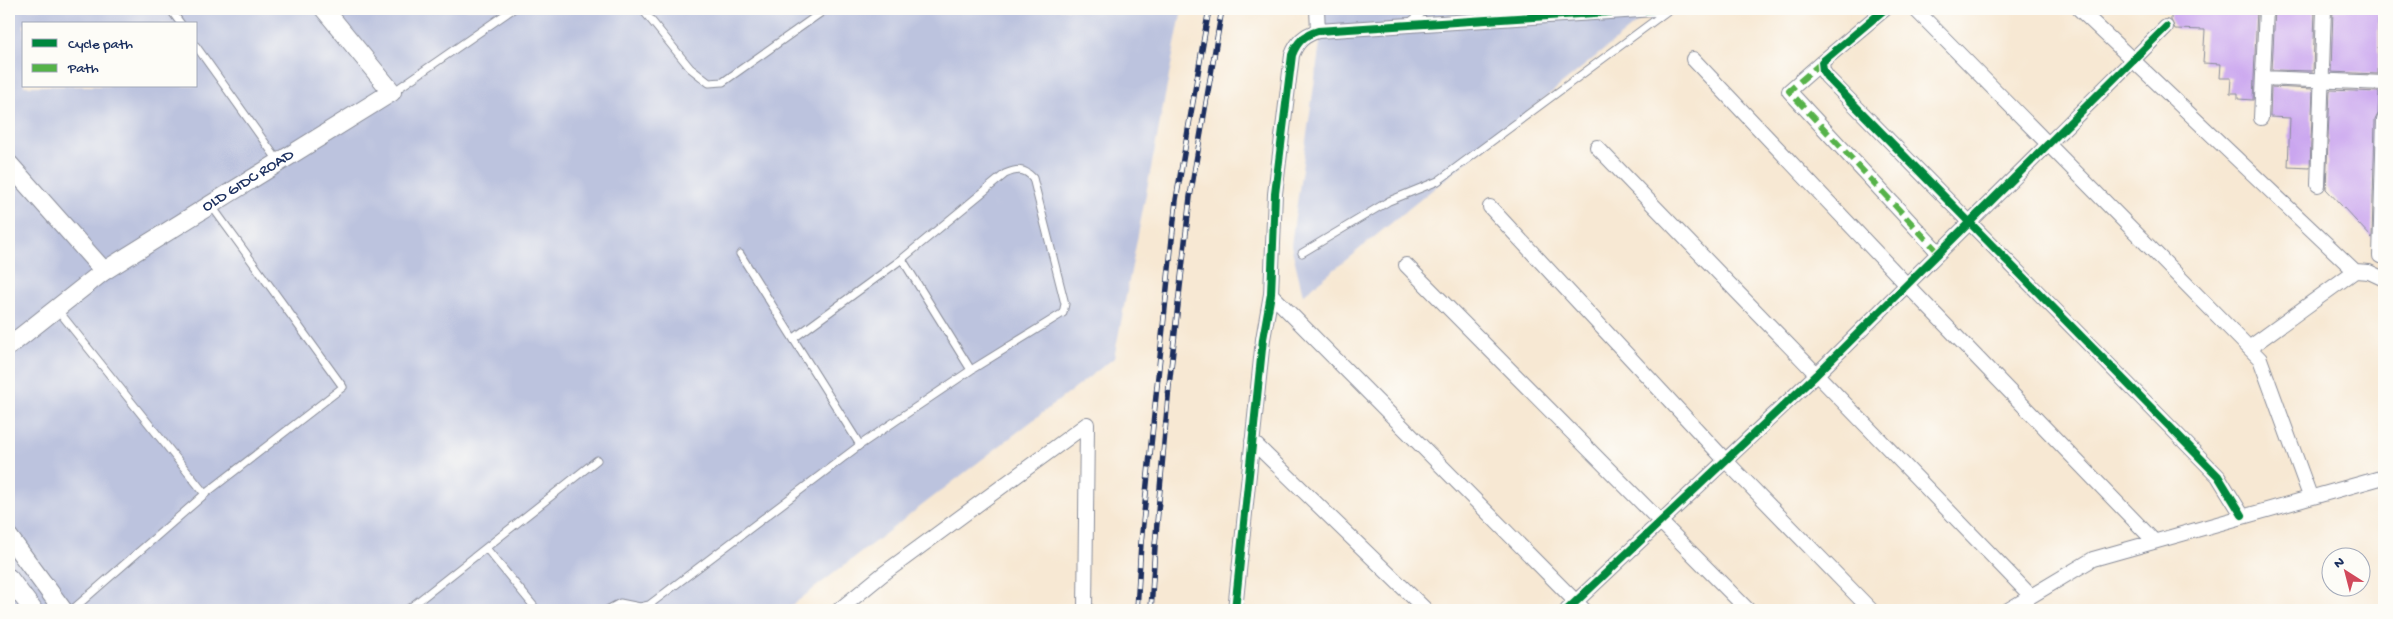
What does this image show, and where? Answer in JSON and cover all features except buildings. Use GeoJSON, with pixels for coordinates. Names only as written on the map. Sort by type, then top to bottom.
{"type":"FeatureCollection","features":[{"type":"Feature","properties":{"kind":"street"},"geometry":{"type":"LineString","coordinates":[[324,9],[392,92]]}},
{"type":"Feature","properties":{"kind":"street"},"geometry":{"type":"LineString","coordinates":[[1318,9],[1318,31]]}},
{"type":"Feature","properties":{"kind":"street"},"geometry":{"type":"LineString","coordinates":[[1235,610],[1252,441],[1271,294],[1275,194],[1292,55],[1302,38],[1318,31],[1655,9]]}},
{"type":"Feature","properties":{"kind":"street"},"geometry":{"type":"LineString","coordinates":[[1885,9],[1789,91],[1939,253]]}},
{"type":"Feature","properties":{"kind":"street"},"geometry":{"type":"LineString","coordinates":[[1918,9],[2047,145],[2249,348],[2263,365],[2310,496]]}},
{"type":"Feature","properties":{"kind":"street"},"geometry":{"type":"LineString","coordinates":[[2079,9],[2355,272]]}},
{"type":"Feature","properties":{"kind":"street"},"geometry":{"type":"LineString","coordinates":[[2261,118],[2266,9]]}},
{"type":"Feature","properties":{"kind":"street"},"geometry":{"type":"LineString","coordinates":[[2318,185],[2324,9]]}},
{"type":"Feature","properties":{"kind":"street"},"geometry":{"type":"LineString","coordinates":[[1271,294],[1575,607],[1661,521],[1816,374],[2134,60],[2166,26]]}},
{"type":"Feature","properties":{"kind":"street"},"geometry":{"type":"LineString","coordinates":[[1693,59],[1906,284],[2154,541]]}},
{"type":"Feature","properties":{"kind":"street"},"geometry":{"type":"LineString","coordinates":[[1822,62],[1823,71],[1827,77],[2218,476],[2242,515]]}},
{"type":"Feature","properties":{"kind":"street"},"geometry":{"type":"LineString","coordinates":[[2263,78],[2384,83]]}},
{"type":"Feature","properties":{"kind":"street","name":"OLD GIDC ROAD"},"geometry":{"type":"LineString","coordinates":[[9,346],[104,271],[392,92]]}},
{"type":"Feature","properties":{"kind":"street"},"geometry":{"type":"LineString","coordinates":[[2380,256],[2384,120]]}},
{"type":"Feature","properties":{"kind":"street"},"geometry":{"type":"LineString","coordinates":[[1597,147],[2030,595]]}},
{"type":"Feature","properties":{"kind":"street"},"geometry":{"type":"LineString","coordinates":[[9,164],[104,271]]}},
{"type":"Feature","properties":{"kind":"street"},"geometry":{"type":"LineString","coordinates":[[1490,207],[1725,460],[1871,610]]}},
{"type":"Feature","properties":{"kind":"street"},"geometry":{"type":"LineString","coordinates":[[1406,265],[1748,610]]}},
{"type":"Feature","properties":{"kind":"street"},"geometry":{"type":"LineString","coordinates":[[2249,348],[2355,272],[2369,272],[2384,279]]}},
{"type":"Feature","properties":{"kind":"street"},"geometry":{"type":"LineString","coordinates":[[839,610],[883,574],[1087,424],[1086,610]]}},
{"type":"Feature","properties":{"kind":"street"},"geometry":{"type":"LineString","coordinates":[[1252,441],[1426,610]]}},
{"type":"Feature","properties":{"kind":"street"},"geometry":{"type":"LineString","coordinates":[[2008,610],[2092,559],[2384,476]]}},
{"type":"Feature","properties":{"kind":"street"},"geometry":{"type":"LineString","coordinates":[[9,537],[63,610]]}},
{"type":"Feature","properties":{"kind":"street"},"geometry":{"type":"LineString","coordinates":[[9,578],[32,610]]}},
{"type":"Feature","properties":{"kind":"lane"},"geometry":{"type":"LineString","coordinates":[[170,9],[180,22]]}},
{"type":"Feature","properties":{"kind":"lane","name":"OLD GIDC ROAD"},"geometry":{"type":"LineString","coordinates":[[392,92],[513,9]]}},
{"type":"Feature","properties":{"kind":"lane"},"geometry":{"type":"LineString","coordinates":[[642,9],[690,68],[709,83],[723,82],[826,9]]}},
{"type":"Feature","properties":{"kind":"lane"},"geometry":{"type":"LineString","coordinates":[[1406,25],[1427,9]]}},
{"type":"Feature","properties":{"kind":"lane"},"geometry":{"type":"LineString","coordinates":[[1302,253],[1389,201],[1438,181],[1670,9]]}},
{"type":"Feature","properties":{"kind":"lane"},"geometry":{"type":"LineString","coordinates":[[198,49],[279,162]]}},
{"type":"Feature","properties":{"kind":"lane"},"geometry":{"type":"LineString","coordinates":[[607,610],[620,603],[640,607],[649,605],[860,445],[971,370],[1058,316],[1065,309],[1033,178],[1028,172],[1022,170],[1015,170],[1005,174],[902,259],[794,338]]}},
{"type":"Feature","properties":{"kind":"lane"},"geometry":{"type":"LineString","coordinates":[[72,610],[205,494],[343,387],[211,204]]}},
{"type":"Feature","properties":{"kind":"lane"},"geometry":{"type":"LineString","coordinates":[[740,254],[860,445]]}},
{"type":"Feature","properties":{"kind":"lane"},"geometry":{"type":"LineString","coordinates":[[902,259],[971,370]]}},
{"type":"Feature","properties":{"kind":"lane"},"geometry":{"type":"LineString","coordinates":[[56,308],[205,494]]}},
{"type":"Feature","properties":{"kind":"lane"},"geometry":{"type":"LineString","coordinates":[[407,610],[598,460]]}},
{"type":"Feature","properties":{"kind":"lane"},"geometry":{"type":"LineString","coordinates":[[486,548],[537,610]]}},
{"type":"Feature","properties":{"kind":"shaded area"},"geometry":{"type":"Polygon","coordinates":[[[9,9],[1182,9],[1114,358],[786,610],[9,610],[9,9]]]}},
{"type":"Feature","properties":{"kind":"shaded area"},"geometry":{"type":"Polygon","coordinates":[[[1325,9],[1654,9],[1303,295],[1291,245],[1325,9]]]}},
{"type":"Feature","properties":{"kind":"railway"},"geometry":{"type":"LineString","coordinates":[[1137,610],[1141,543],[1176,200],[1209,9]]}},
{"type":"Feature","properties":{"kind":"railway"},"geometry":{"type":"LineString","coordinates":[[1151,610],[1169,386],[1190,197],[1222,9]]}},
{"type":"Feature","properties":{"kind":"marked path"},"geometry":{"type":"LineString","coordinates":[[1822,62],[1789,91],[1939,253]]}},
{"type":"Feature","properties":{"kind":"cycle path"},"geometry":{"type":"LineString","coordinates":[[1235,610],[1263,339],[1271,294],[1275,194],[1292,55],[1296,46],[1305,37],[1318,31],[1655,9]]}},
{"type":"Feature","properties":{"kind":"cycle path"},"geometry":{"type":"LineString","coordinates":[[1885,9],[1822,62],[1823,71],[1827,77],[2218,476],[2242,515]]}},
{"type":"Feature","properties":{"kind":"cycle path"},"geometry":{"type":"LineString","coordinates":[[1567,610],[1816,375],[2166,27]]}}]}
